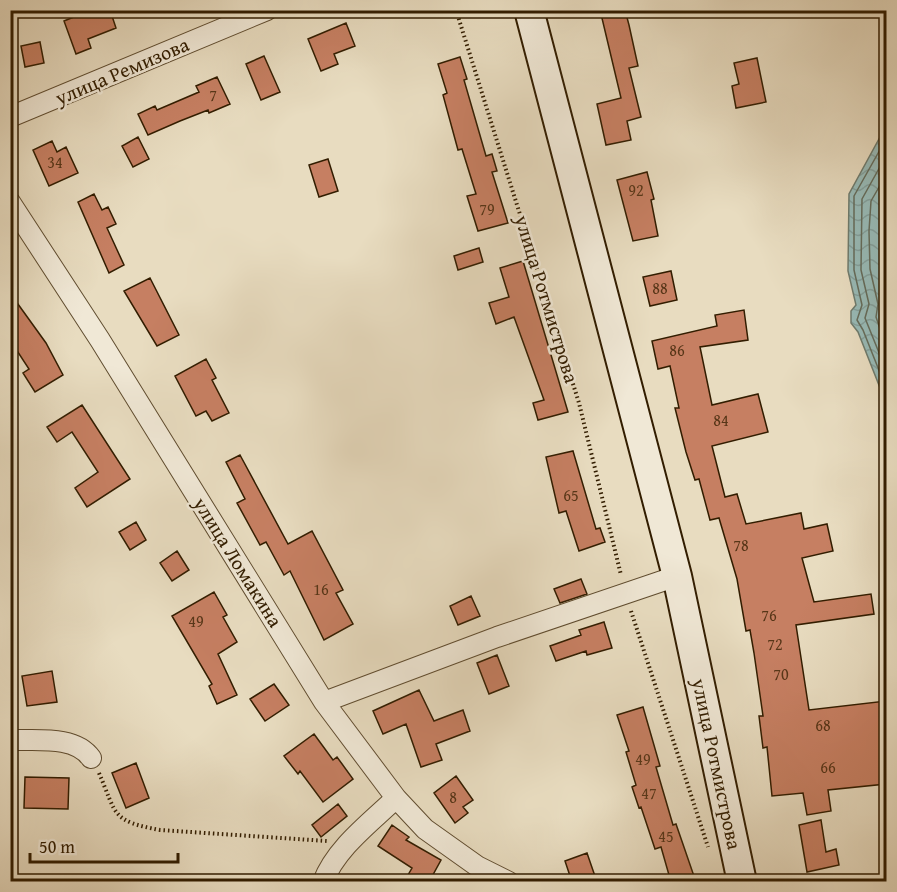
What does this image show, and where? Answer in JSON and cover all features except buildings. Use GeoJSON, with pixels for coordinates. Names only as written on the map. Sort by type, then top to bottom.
{"type":"FeatureCollection","features":[{"type":"Feature","properties":{"kind":"street","name":"улица Ремизова"},"geometry":{"type":"LineString","coordinates":[[13,111],[267,10]]}},
{"type":"Feature","properties":{"kind":"street","name":"улица Ротмистрова"},"geometry":{"type":"LineString","coordinates":[[529,10],[677,576],[742,882]]}},
{"type":"Feature","properties":{"kind":"street","name":"улица Ломакина"},"geometry":{"type":"LineString","coordinates":[[10,202],[100,340],[324,702],[396,798],[424,829],[452,850],[509,882]]}},
{"type":"Feature","properties":{"kind":"street"},"geometry":{"type":"LineString","coordinates":[[324,702],[625,592],[677,576]]}},
{"type":"Feature","properties":{"kind":"street"},"geometry":{"type":"LineString","coordinates":[[10,740],[75,744],[86,750],[91,758]]}},
{"type":"Feature","properties":{"kind":"street"},"geometry":{"type":"LineString","coordinates":[[323,882],[328,867],[356,836],[396,798]]}},
{"type":"Feature","properties":{"kind":"path","name":"улица Ротмистрова"},"geometry":{"type":"LineString","coordinates":[[456,10],[579,404],[625,592],[709,848]]}},
{"type":"Feature","properties":{"kind":"path"},"geometry":{"type":"LineString","coordinates":[[91,758],[113,811],[135,826],[272,839],[331,841]]}},
{"type":"Feature","properties":{"kind":"water"},"geometry":{"type":"Polygon","coordinates":[[[886,126],[886,403],[858,332],[851,323],[851,311],[856,305],[848,271],[849,194],[886,126]]]}}]}
